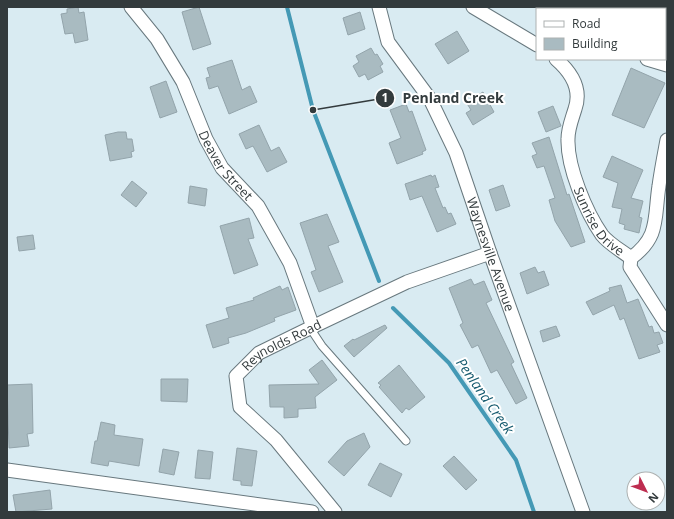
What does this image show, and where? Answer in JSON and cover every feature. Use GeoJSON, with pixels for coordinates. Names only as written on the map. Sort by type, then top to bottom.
{"type":"FeatureCollection","features":[{"type":"Feature","properties":{"kind":"street","name":"Deaver Street"},"geometry":{"type":"LineString","coordinates":[[131,7],[157,39],[183,82],[206,139],[222,168],[258,206],[290,263],[312,327]]}},
{"type":"Feature","properties":{"kind":"street","name":"Waynesville Avenue"},"geometry":{"type":"LineString","coordinates":[[379,7],[388,42],[430,99],[456,153],[583,512]]}},
{"type":"Feature","properties":{"kind":"street"},"geometry":{"type":"LineString","coordinates":[[473,7],[499,24],[536,44]]}},
{"type":"Feature","properties":{"kind":"street","name":"Sunrise Drive"},"geometry":{"type":"LineString","coordinates":[[557,60],[570,74],[576,86],[578,97],[570,125],[568,140],[575,180],[603,236],[631,258],[642,250],[650,240],[656,227],[659,187],[667,140]]}},
{"type":"Feature","properties":{"kind":"street"},"geometry":{"type":"LineString","coordinates":[[650,60],[667,65]]}},
{"type":"Feature","properties":{"kind":"street","name":"Reynolds Road"},"geometry":{"type":"LineString","coordinates":[[335,512],[276,440],[240,406],[236,376],[259,353],[312,327],[407,282],[490,252]]}},
{"type":"Feature","properties":{"kind":"street"},"geometry":{"type":"LineString","coordinates":[[631,258],[630,267],[667,325]]}},
{"type":"Feature","properties":{"kind":"street"},"geometry":{"type":"LineString","coordinates":[[7,470],[312,512]]}},
{"type":"Feature","properties":{"kind":"lane"},"geometry":{"type":"LineString","coordinates":[[312,327],[322,346],[406,441]]}},
{"type":"Feature","properties":{"kind":"building"},"geometry":{"type":"Polygon","coordinates":[[[78,7],[79,13],[84,12],[88,40],[75,43],[73,33],[65,34],[61,14],[67,13],[67,9],[78,7]]]}},
{"type":"Feature","properties":{"kind":"building"},"geometry":{"type":"Polygon","coordinates":[[[199,7],[211,44],[193,50],[182,12],[199,7]]]}},
{"type":"Feature","properties":{"kind":"building"},"geometry":{"type":"Polygon","coordinates":[[[360,12],[365,29],[348,35],[343,18],[360,12]]]}},
{"type":"Feature","properties":{"kind":"building"},"geometry":{"type":"Polygon","coordinates":[[[457,31],[469,51],[448,64],[435,44],[457,31]]]}},
{"type":"Feature","properties":{"kind":"building"},"geometry":{"type":"Polygon","coordinates":[[[371,48],[383,64],[380,66],[383,72],[368,80],[365,74],[359,77],[353,66],[359,62],[356,56],[371,48]]]}},
{"type":"Feature","properties":{"kind":"building"},"geometry":{"type":"Polygon","coordinates":[[[232,60],[242,90],[250,86],[257,102],[229,114],[218,86],[209,89],[206,78],[210,77],[207,68],[232,60]]]}},
{"type":"Feature","properties":{"kind":"building"},"geometry":{"type":"Polygon","coordinates":[[[631,68],[665,83],[644,128],[612,115],[631,68]]]}},
{"type":"Feature","properties":{"kind":"building"},"geometry":{"type":"Polygon","coordinates":[[[166,81],[177,112],[160,118],[150,87],[166,81]]]}},
{"type":"Feature","properties":{"kind":"building"},"geometry":{"type":"Polygon","coordinates":[[[483,92],[494,112],[473,125],[466,113],[471,110],[466,102],[483,92]]]}},
{"type":"Feature","properties":{"kind":"building"},"geometry":{"type":"Polygon","coordinates":[[[406,104],[409,112],[412,111],[426,150],[422,152],[423,154],[397,164],[389,143],[401,138],[390,110],[406,104]]]}},
{"type":"Feature","properties":{"kind":"building"},"geometry":{"type":"Polygon","coordinates":[[[553,106],[561,126],[546,132],[538,112],[553,106]]]}},
{"type":"Feature","properties":{"kind":"building"},"geometry":{"type":"Polygon","coordinates":[[[259,125],[271,151],[279,147],[287,162],[267,172],[253,146],[246,149],[239,134],[259,125]]]}},
{"type":"Feature","properties":{"kind":"building"},"geometry":{"type":"Polygon","coordinates":[[[126,132],[127,139],[132,139],[134,151],[131,152],[132,157],[110,161],[105,135],[126,132]]]}},
{"type":"Feature","properties":{"kind":"building"},"geometry":{"type":"Polygon","coordinates":[[[549,137],[567,195],[569,194],[585,242],[571,247],[555,221],[549,200],[555,198],[544,166],[537,168],[532,156],[537,154],[532,143],[549,137]]]}},
{"type":"Feature","properties":{"kind":"building"},"geometry":{"type":"Polygon","coordinates":[[[612,156],[643,170],[631,198],[643,201],[639,217],[642,218],[639,233],[624,229],[625,225],[619,223],[622,209],[612,207],[618,183],[603,177],[612,156]]]}},
{"type":"Feature","properties":{"kind":"building"},"geometry":{"type":"Polygon","coordinates":[[[431,175],[432,177],[435,175],[439,187],[435,188],[443,208],[445,207],[448,214],[451,213],[456,224],[437,232],[422,196],[410,200],[405,184],[431,175]]]}},
{"type":"Feature","properties":{"kind":"building"},"geometry":{"type":"Polygon","coordinates":[[[132,181],[147,193],[136,207],[121,195],[132,181]]]}},
{"type":"Feature","properties":{"kind":"building"},"geometry":{"type":"Polygon","coordinates":[[[503,185],[510,206],[496,211],[489,190],[503,185]]]}},
{"type":"Feature","properties":{"kind":"building"},"geometry":{"type":"Polygon","coordinates":[[[190,186],[207,189],[205,206],[188,203],[190,186]]]}},
{"type":"Feature","properties":{"kind":"building"},"geometry":{"type":"Polygon","coordinates":[[[327,214],[339,242],[328,246],[343,282],[319,292],[311,272],[316,270],[300,223],[327,214]]]}},
{"type":"Feature","properties":{"kind":"building"},"geometry":{"type":"Polygon","coordinates":[[[249,218],[254,238],[248,239],[258,265],[234,274],[220,226],[249,218]]]}},
{"type":"Feature","properties":{"kind":"building"},"geometry":{"type":"Polygon","coordinates":[[[33,235],[35,249],[19,251],[17,237],[33,235]]]}},
{"type":"Feature","properties":{"kind":"building"},"geometry":{"type":"Polygon","coordinates":[[[535,267],[538,273],[544,271],[549,285],[527,294],[520,273],[535,267]]]}},
{"type":"Feature","properties":{"kind":"building"},"geometry":{"type":"Polygon","coordinates":[[[471,279],[474,285],[484,281],[492,300],[486,303],[514,362],[511,364],[527,398],[516,404],[497,370],[491,373],[478,345],[472,348],[460,325],[463,323],[449,288],[471,279]]]}},
{"type":"Feature","properties":{"kind":"building"},"geometry":{"type":"Polygon","coordinates":[[[621,285],[627,303],[638,299],[649,327],[652,326],[654,333],[659,332],[663,343],[657,345],[660,352],[639,359],[624,318],[620,320],[614,305],[593,315],[586,302],[610,291],[609,288],[621,285]]]}},
{"type":"Feature","properties":{"kind":"building"},"geometry":{"type":"Polygon","coordinates":[[[280,286],[282,290],[288,287],[296,310],[274,318],[275,321],[246,333],[228,338],[229,343],[213,348],[206,325],[229,318],[226,308],[254,300],[253,298],[280,286]]]}},
{"type":"Feature","properties":{"kind":"building"},"geometry":{"type":"Polygon","coordinates":[[[385,325],[387,328],[354,357],[344,346],[353,339],[354,340],[385,325]]]}},
{"type":"Feature","properties":{"kind":"building"},"geometry":{"type":"Polygon","coordinates":[[[556,326],[560,336],[543,342],[540,331],[556,326]]]}},
{"type":"Feature","properties":{"kind":"building"},"geometry":{"type":"Polygon","coordinates":[[[322,360],[337,380],[315,397],[316,408],[298,409],[298,417],[284,418],[284,407],[270,407],[269,385],[319,384],[309,370],[322,360]]]}},
{"type":"Feature","properties":{"kind":"building"},"geometry":{"type":"Polygon","coordinates":[[[399,365],[425,397],[409,410],[406,408],[402,413],[379,387],[381,385],[378,383],[399,365]]]}},
{"type":"Feature","properties":{"kind":"building"},"geometry":{"type":"Polygon","coordinates":[[[161,379],[188,379],[187,402],[161,401],[161,379]]]}},
{"type":"Feature","properties":{"kind":"building"},"geometry":{"type":"Polygon","coordinates":[[[32,384],[33,433],[27,434],[29,446],[9,448],[7,385],[32,384]]]}},
{"type":"Feature","properties":{"kind":"building"},"geometry":{"type":"Polygon","coordinates":[[[101,422],[115,425],[114,435],[143,439],[139,466],[109,461],[108,466],[91,463],[95,441],[97,441],[101,422]]]}},
{"type":"Feature","properties":{"kind":"building"},"geometry":{"type":"Polygon","coordinates":[[[364,433],[370,447],[344,476],[328,462],[347,441],[364,433]]]}},
{"type":"Feature","properties":{"kind":"building"},"geometry":{"type":"Polygon","coordinates":[[[237,448],[257,451],[252,486],[241,485],[241,481],[233,480],[237,448]]]}},
{"type":"Feature","properties":{"kind":"building"},"geometry":{"type":"Polygon","coordinates":[[[163,449],[179,452],[174,475],[159,472],[163,449]]]}},
{"type":"Feature","properties":{"kind":"building"},"geometry":{"type":"Polygon","coordinates":[[[198,450],[213,452],[210,479],[195,478],[198,450]]]}},
{"type":"Feature","properties":{"kind":"building"},"geometry":{"type":"Polygon","coordinates":[[[454,456],[477,480],[466,490],[443,466],[454,456]]]}},
{"type":"Feature","properties":{"kind":"building"},"geometry":{"type":"Polygon","coordinates":[[[380,463],[402,474],[391,497],[368,485],[380,463]]]}},
{"type":"Feature","properties":{"kind":"building"},"geometry":{"type":"Polygon","coordinates":[[[50,490],[52,509],[16,512],[13,495],[50,490]]]}},
{"type":"Feature","properties":{"kind":"waterway","name":"Penland Creek"},"geometry":{"type":"LineString","coordinates":[[287,7],[313,110],[379,281]]}},
{"type":"Feature","properties":{"kind":"waterway","name":"Penland Creek"},"geometry":{"type":"LineString","coordinates":[[393,308],[449,363],[516,460],[534,512]]}},
{"type":"Feature","properties":{"kind":"place","name":"Penland Creek"},"geometry":{"type":"Point","coordinates":[313,110]}}]}
